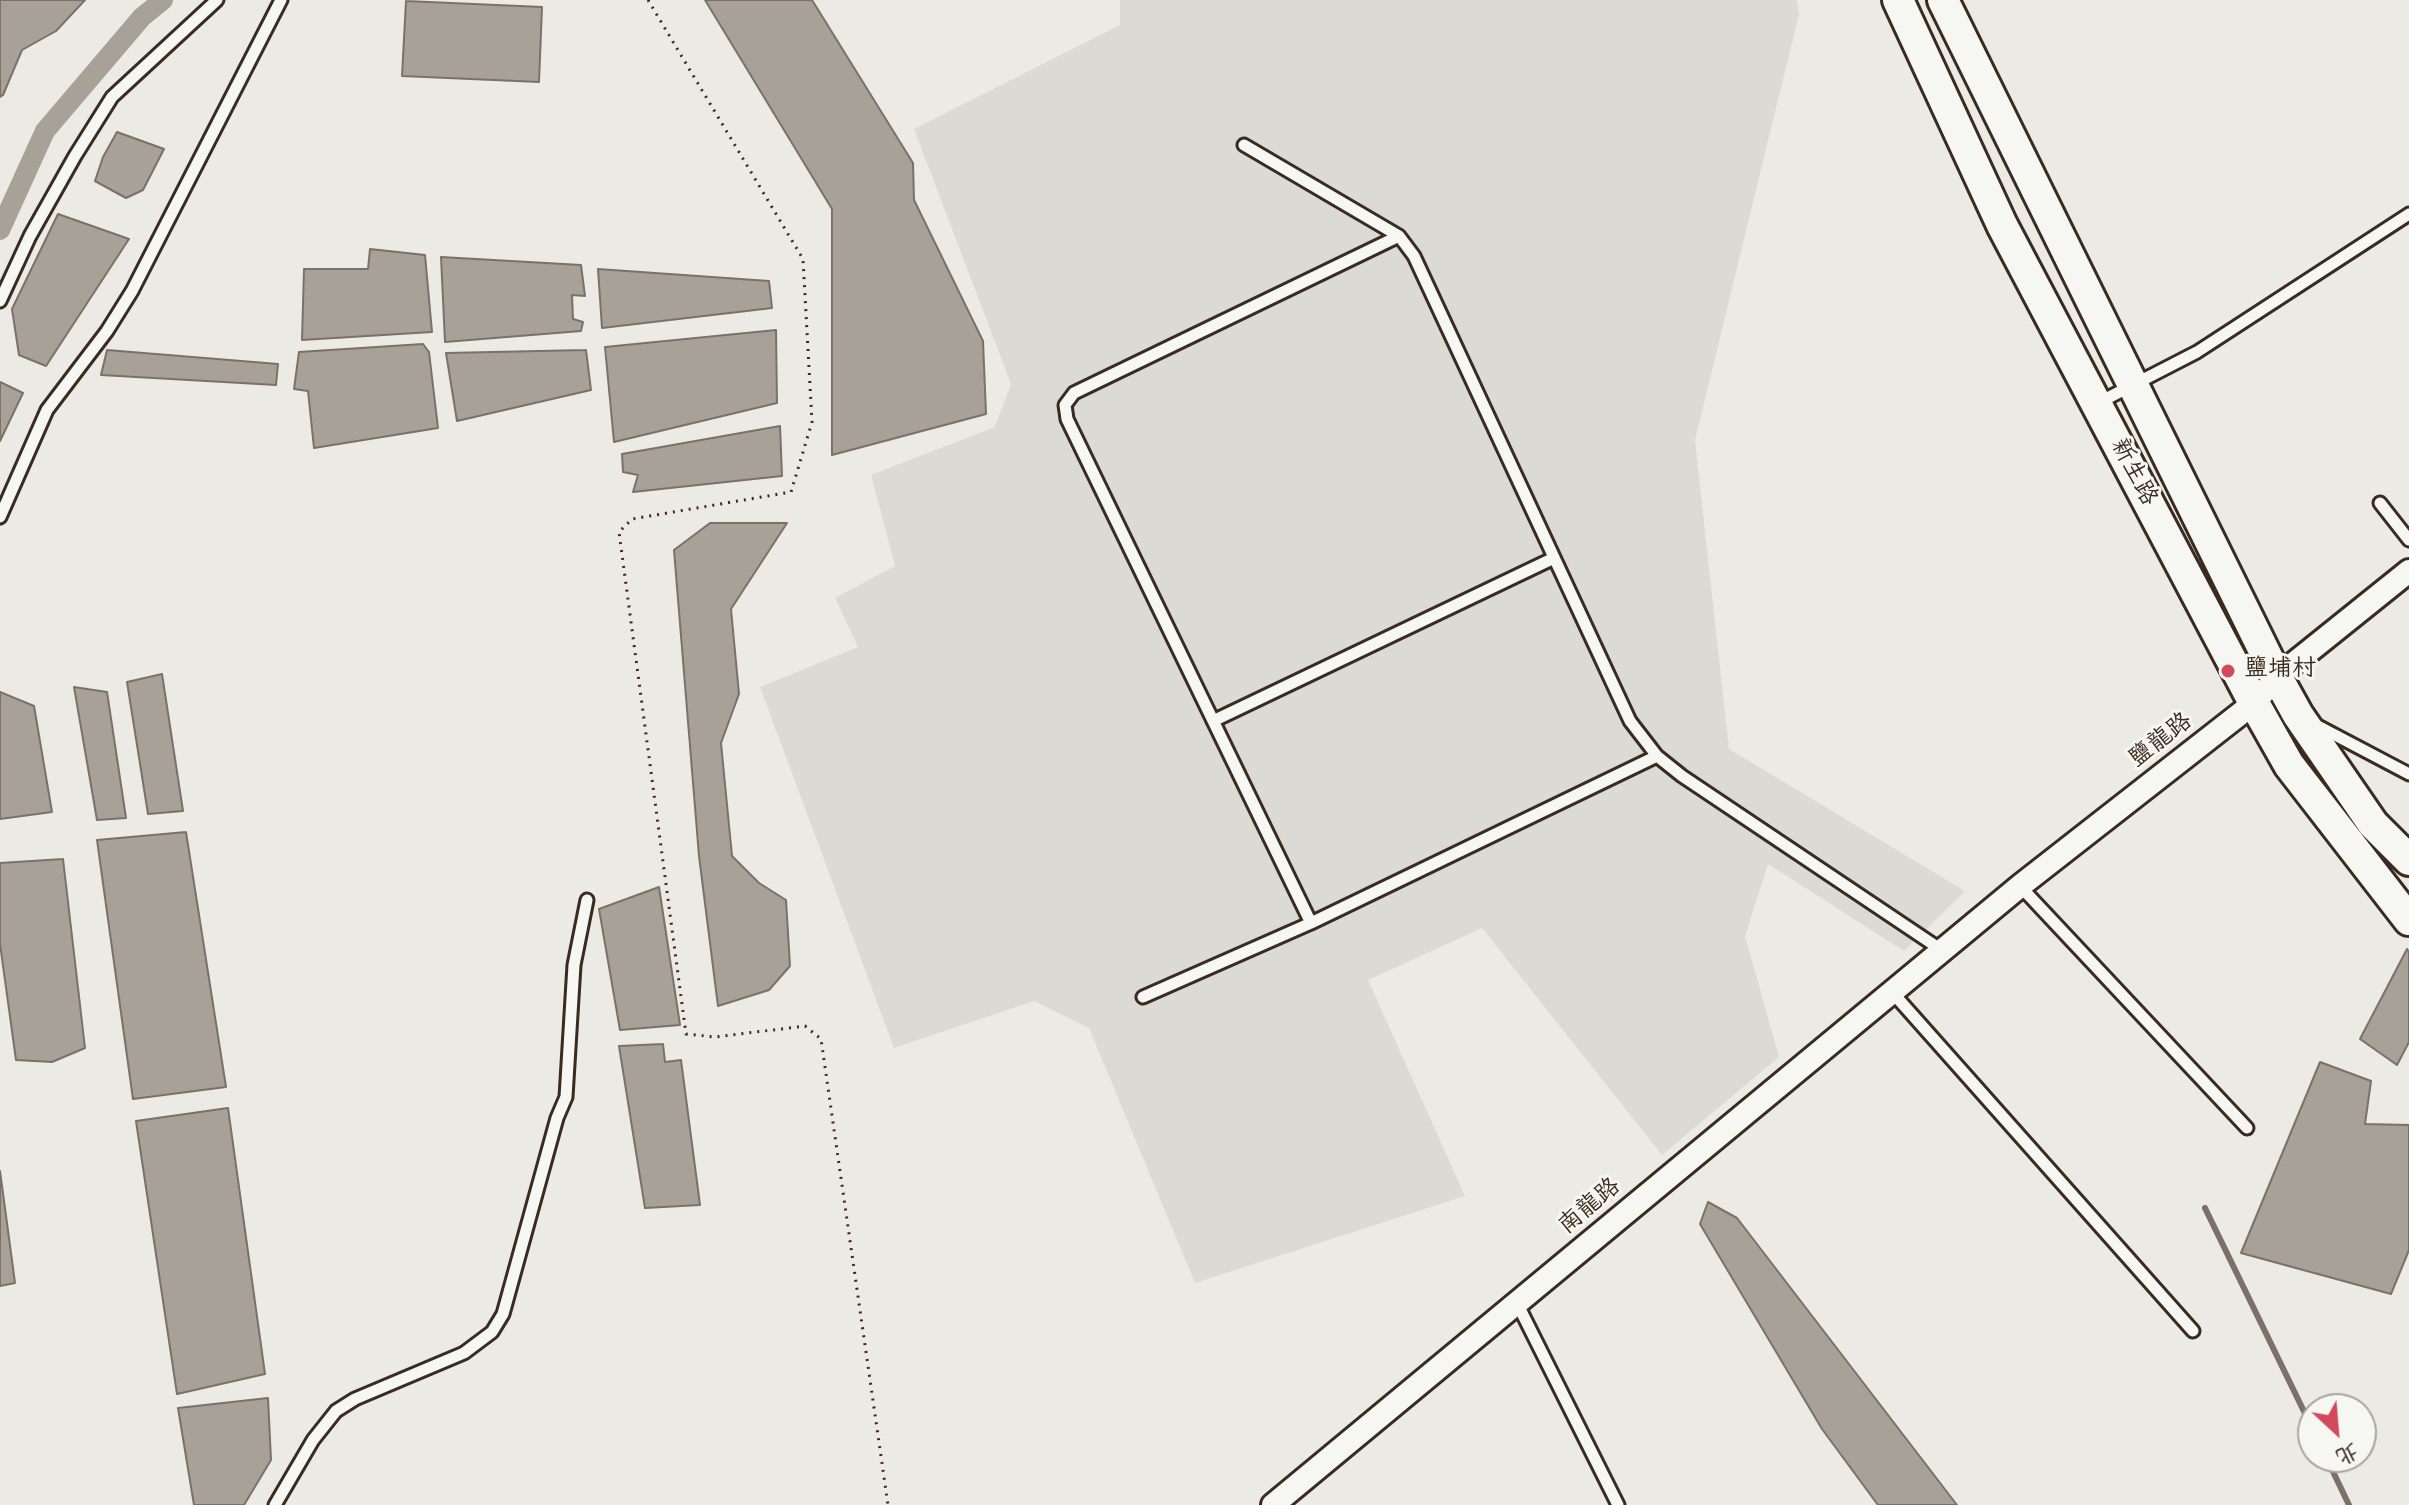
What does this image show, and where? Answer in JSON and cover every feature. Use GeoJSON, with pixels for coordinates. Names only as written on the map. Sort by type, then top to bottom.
{"type":"FeatureCollection","features":[{"type":"Feature","properties":{"kind":"street","name":"新生路"},"geometry":{"type":"LineString","coordinates":[[1898,0],[2002,225],[2254,703],[2289,765],[2409,920]]}},
{"type":"Feature","properties":{"kind":"street","name":"新生路"},"geometry":{"type":"LineString","coordinates":[[1943,0],[2277,677],[2298,715],[2373,824],[2409,860]]}},
{"type":"Feature","properties":{"kind":"street","name":"鹽龍路"},"geometry":{"type":"LineString","coordinates":[[1943,951],[2020,886],[2254,703],[2277,677],[2409,571]]}},
{"type":"Feature","properties":{"kind":"street","name":"南龍路"},"geometry":{"type":"LineString","coordinates":[[1273,1505],[1943,951]]}},
{"type":"Feature","properties":{"kind":"lane"},"geometry":{"type":"LineString","coordinates":[[0,301],[30,236],[112,97],[217,0]]}},
{"type":"Feature","properties":{"kind":"lane"},"geometry":{"type":"LineString","coordinates":[[0,517],[47,410],[107,331],[132,291],[281,0]]}},
{"type":"Feature","properties":{"kind":"lane"},"geometry":{"type":"LineString","coordinates":[[1244,145],[1399,236],[1414,256],[1630,721],[1657,756],[1682,776],[1943,951]]}},
{"type":"Feature","properties":{"kind":"lane"},"geometry":{"type":"LineString","coordinates":[[2096,404],[2197,352],[2409,214]]}},
{"type":"Feature","properties":{"kind":"lane"},"geometry":{"type":"LineString","coordinates":[[1311,923],[1067,419],[1065,405],[1074,393],[1399,236]]}},
{"type":"Feature","properties":{"kind":"lane"},"geometry":{"type":"LineString","coordinates":[[2380,503],[2409,540]]}},
{"type":"Feature","properties":{"kind":"lane"},"geometry":{"type":"LineString","coordinates":[[1213,721],[1554,558]]}},
{"type":"Feature","properties":{"kind":"lane"},"geometry":{"type":"LineString","coordinates":[[2298,715],[2409,774]]}},
{"type":"Feature","properties":{"kind":"lane"},"geometry":{"type":"LineString","coordinates":[[1143,997],[1311,923],[1657,756]]}},
{"type":"Feature","properties":{"kind":"lane"},"geometry":{"type":"LineString","coordinates":[[2020,886],[2247,1128]]}},
{"type":"Feature","properties":{"kind":"lane"},"geometry":{"type":"LineString","coordinates":[[275,1505],[313,1440],[336,1411],[355,1399],[464,1353],[492,1332],[503,1314],[557,1118],[566,1097],[574,965],[587,900]]}},
{"type":"Feature","properties":{"kind":"lane"},"geometry":{"type":"LineString","coordinates":[[1892,992],[2193,1331]]}},
{"type":"Feature","properties":{"kind":"lane"},"geometry":{"type":"LineString","coordinates":[[1517,1303],[1618,1505]]}},
{"type":"Feature","properties":{"kind":"path"},"geometry":{"type":"LineString","coordinates":[[648,0],[803,259],[812,422],[791,492],[632,519],[619,532],[686,1034],[715,1037],[805,1026],[821,1039],[888,1505]]}},
{"type":"Feature","properties":{"kind":"shaded area"},"geometry":{"type":"Polygon","coordinates":[[[0,0],[85,0],[56,31],[22,50],[0,97],[0,0]]]}},
{"type":"Feature","properties":{"kind":"shaded area"},"geometry":{"type":"Polygon","coordinates":[[[705,0],[812,0],[913,163],[914,200],[983,341],[986,414],[832,455],[832,209],[705,0]]]}},
{"type":"Feature","properties":{"kind":"shaded area"},"geometry":{"type":"Polygon","coordinates":[[[1120,0],[1797,0],[1799,14],[1695,440],[1729,749],[1965,891],[1904,951],[1768,864],[1745,936],[1779,1057],[1662,1155],[1482,928],[1368,980],[1465,1196],[1195,1283],[1089,1028],[1034,1001],[894,1048],[760,687],[858,647],[835,598],[895,566],[871,475],[995,427],[1011,384],[914,129],[1120,25],[1120,0]]]}},
{"type":"Feature","properties":{"kind":"shaded area"},"geometry":{"type":"Polygon","coordinates":[[[406,1],[542,7],[539,82],[402,76],[406,1]]]}},
{"type":"Feature","properties":{"kind":"shaded area"},"geometry":{"type":"Polygon","coordinates":[[[117,132],[164,149],[143,190],[126,198],[95,181],[103,157],[117,132]]]}},
{"type":"Feature","properties":{"kind":"shaded area"},"geometry":{"type":"Polygon","coordinates":[[[58,214],[129,239],[46,366],[19,355],[12,309],[58,214]]]}},
{"type":"Feature","properties":{"kind":"shaded area"},"geometry":{"type":"Polygon","coordinates":[[[370,249],[425,255],[432,332],[302,340],[304,269],[368,269],[370,249]]]}},
{"type":"Feature","properties":{"kind":"shaded area"},"geometry":{"type":"Polygon","coordinates":[[[441,257],[581,265],[585,296],[572,295],[573,319],[583,322],[581,331],[445,342],[441,257]]]}},
{"type":"Feature","properties":{"kind":"shaded area"},"geometry":{"type":"Polygon","coordinates":[[[598,269],[769,281],[772,308],[602,328],[598,269]]]}},
{"type":"Feature","properties":{"kind":"shaded area"},"geometry":{"type":"Polygon","coordinates":[[[776,330],[777,403],[614,442],[605,347],[776,330]]]}},
{"type":"Feature","properties":{"kind":"shaded area"},"geometry":{"type":"Polygon","coordinates":[[[423,344],[429,352],[438,428],[314,448],[308,391],[294,389],[299,352],[423,344]]]}},
{"type":"Feature","properties":{"kind":"shaded area"},"geometry":{"type":"Polygon","coordinates":[[[107,350],[278,364],[276,385],[101,375],[107,350]]]}},
{"type":"Feature","properties":{"kind":"shaded area"},"geometry":{"type":"Polygon","coordinates":[[[586,350],[591,390],[457,421],[446,353],[586,350]]]}},
{"type":"Feature","properties":{"kind":"shaded area"},"geometry":{"type":"Polygon","coordinates":[[[0,382],[23,393],[0,441],[0,382]]]}},
{"type":"Feature","properties":{"kind":"shaded area"},"geometry":{"type":"Polygon","coordinates":[[[780,426],[782,476],[633,492],[638,475],[623,472],[622,454],[780,426]]]}},
{"type":"Feature","properties":{"kind":"shaded area"},"geometry":{"type":"Polygon","coordinates":[[[710,523],[787,523],[731,609],[739,694],[721,743],[732,856],[759,883],[786,900],[790,966],[769,990],[718,1006],[699,856],[674,550],[710,523]]]}},
{"type":"Feature","properties":{"kind":"shaded area"},"geometry":{"type":"Polygon","coordinates":[[[162,674],[183,811],[148,814],[127,682],[162,674]]]}},
{"type":"Feature","properties":{"kind":"shaded area"},"geometry":{"type":"Polygon","coordinates":[[[74,687],[107,692],[126,818],[97,820],[74,687]]]}},
{"type":"Feature","properties":{"kind":"shaded area"},"geometry":{"type":"Polygon","coordinates":[[[0,692],[34,706],[52,812],[0,819],[0,692]]]}},
{"type":"Feature","properties":{"kind":"shaded area"},"geometry":{"type":"Polygon","coordinates":[[[186,832],[226,1087],[133,1099],[97,840],[186,832]]]}},
{"type":"Feature","properties":{"kind":"shaded area"},"geometry":{"type":"Polygon","coordinates":[[[63,859],[85,1048],[52,1062],[16,1060],[0,944],[0,863],[63,859]]]}},
{"type":"Feature","properties":{"kind":"shaded area"},"geometry":{"type":"Polygon","coordinates":[[[659,887],[680,1025],[620,1030],[599,909],[659,887]]]}},
{"type":"Feature","properties":{"kind":"shaded area"},"geometry":{"type":"Polygon","coordinates":[[[2407,949],[2409,1042],[2397,1065],[2360,1039],[2407,949]]]}},
{"type":"Feature","properties":{"kind":"shaded area"},"geometry":{"type":"Polygon","coordinates":[[[663,1044],[665,1062],[681,1060],[700,1205],[645,1208],[619,1046],[663,1044]]]}},
{"type":"Feature","properties":{"kind":"shaded area"},"geometry":{"type":"Polygon","coordinates":[[[2320,1062],[2371,1081],[2365,1124],[2409,1125],[2409,1250],[2391,1294],[2241,1253],[2320,1062]]]}},
{"type":"Feature","properties":{"kind":"shaded area"},"geometry":{"type":"Polygon","coordinates":[[[228,1108],[265,1374],[177,1394],[136,1121],[228,1108]]]}},
{"type":"Feature","properties":{"kind":"shaded area"},"geometry":{"type":"Polygon","coordinates":[[[0,1171],[15,1283],[0,1286],[0,1171]]]}},
{"type":"Feature","properties":{"kind":"shaded area"},"geometry":{"type":"Polygon","coordinates":[[[1708,1202],[1737,1218],[1957,1505],[1878,1505],[1822,1429],[1700,1224],[1708,1202]]]}},
{"type":"Feature","properties":{"kind":"shaded area"},"geometry":{"type":"Polygon","coordinates":[[[268,1398],[271,1460],[244,1505],[194,1505],[178,1408],[268,1398]]]}},
{"type":"Feature","properties":{"kind":"waterway"},"geometry":{"type":"LineString","coordinates":[[0,230],[45,131],[142,17],[163,0]]}},
{"type":"Feature","properties":{"kind":"waterway"},"geometry":{"type":"LineString","coordinates":[[2205,1208],[2297,1397]]}},
{"type":"Feature","properties":{"kind":"waterway"},"geometry":{"type":"LineString","coordinates":[[2334,1473],[2349,1505]]}},
{"type":"Feature","properties":{"kind":"place","name":"鹽埔村"},"geometry":{"type":"Point","coordinates":[2228,671]}}]}
